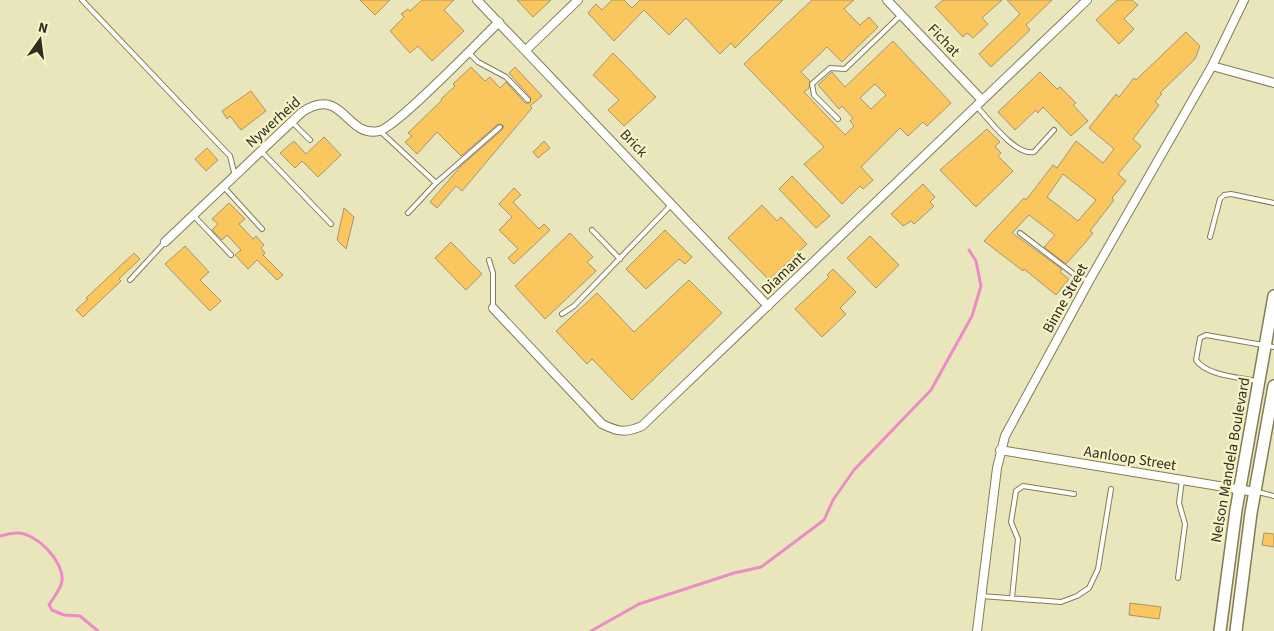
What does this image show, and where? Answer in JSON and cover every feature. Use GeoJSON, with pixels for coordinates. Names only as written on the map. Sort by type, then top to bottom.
{"type":"FeatureCollection","features":[{"type":"Feature","properties":{"kind":"street","name":"Brick"},"geometry":{"type":"LineString","coordinates":[[478,0],[768,306]]}},
{"type":"Feature","properties":{"kind":"street"},"geometry":{"type":"LineString","coordinates":[[526,50],[578,0]]}},
{"type":"Feature","properties":{"kind":"street","name":"Fichat"},"geometry":{"type":"LineString","coordinates":[[886,0],[978,102]]}},
{"type":"Feature","properties":{"kind":"street","name":"Diamant"},"geometry":{"type":"LineString","coordinates":[[493,308],[602,424],[619,432],[630,431],[642,426],[978,102],[1088,0]]}},
{"type":"Feature","properties":{"kind":"street","name":"Binne Street"},"geometry":{"type":"LineString","coordinates":[[977,631],[1000,450],[1005,436],[1089,282],[1212,66],[1244,0]]}},
{"type":"Feature","properties":{"kind":"street"},"geometry":{"type":"LineString","coordinates":[[380,131],[394,121],[499,22]]}},
{"type":"Feature","properties":{"kind":"street"},"geometry":{"type":"LineString","coordinates":[[1212,66],[1274,83]]}},
{"type":"Feature","properties":{"kind":"street","name":"Nywerheid"},"geometry":{"type":"LineString","coordinates":[[165,242],[312,105],[324,103],[334,106],[362,129],[380,131]]}},
{"type":"Feature","properties":{"kind":"street","name":"Nelson Mandela Boulevard"},"geometry":{"type":"LineString","coordinates":[[1220,631],[1239,489],[1258,382],[1270,346],[1274,296]]}},
{"type":"Feature","properties":{"kind":"street","name":"Nelson Mandela Boulevard"},"geometry":{"type":"LineString","coordinates":[[1236,631],[1255,492],[1274,386]]}},
{"type":"Feature","properties":{"kind":"street","name":"Aanloop Street"},"geometry":{"type":"LineString","coordinates":[[1000,450],[1255,492]]}},
{"type":"Feature","properties":{"kind":"lane"},"geometry":{"type":"LineString","coordinates":[[82,0],[186,113],[230,156],[235,176]]}},
{"type":"Feature","properties":{"kind":"lane"},"geometry":{"type":"LineString","coordinates":[[838,120],[814,95],[812,84],[830,68],[845,69],[901,15]]}},
{"type":"Feature","properties":{"kind":"lane"},"geometry":{"type":"LineString","coordinates":[[468,52],[478,62],[506,77],[528,100]]}},
{"type":"Feature","properties":{"kind":"lane"},"geometry":{"type":"LineString","coordinates":[[978,102],[1011,144],[1029,153],[1034,152],[1054,130]]}},
{"type":"Feature","properties":{"kind":"lane"},"geometry":{"type":"LineString","coordinates":[[292,122],[310,140]]}},
{"type":"Feature","properties":{"kind":"lane"},"geometry":{"type":"LineString","coordinates":[[408,212],[436,182],[500,127]]}},
{"type":"Feature","properties":{"kind":"lane"},"geometry":{"type":"LineString","coordinates":[[380,131],[436,182]]}},
{"type":"Feature","properties":{"kind":"lane"},"geometry":{"type":"LineString","coordinates":[[261,151],[331,224]]}},
{"type":"Feature","properties":{"kind":"lane"},"geometry":{"type":"LineString","coordinates":[[223,186],[262,229]]}},
{"type":"Feature","properties":{"kind":"lane"},"geometry":{"type":"LineString","coordinates":[[1210,236],[1220,199],[1224,195],[1231,194],[1274,203]]}},
{"type":"Feature","properties":{"kind":"lane"},"geometry":{"type":"LineString","coordinates":[[562,314],[574,306],[620,260],[672,204]]}},
{"type":"Feature","properties":{"kind":"lane"},"geometry":{"type":"LineString","coordinates":[[193,215],[231,255]]}},
{"type":"Feature","properties":{"kind":"lane"},"geometry":{"type":"LineString","coordinates":[[592,230],[620,260]]}},
{"type":"Feature","properties":{"kind":"lane"},"geometry":{"type":"LineString","coordinates":[[1020,233],[1075,275],[1089,282]]}},
{"type":"Feature","properties":{"kind":"lane"},"geometry":{"type":"LineString","coordinates":[[130,280],[165,242]]}},
{"type":"Feature","properties":{"kind":"lane"},"geometry":{"type":"LineString","coordinates":[[489,260],[493,273],[493,308]]}},
{"type":"Feature","properties":{"kind":"lane"},"geometry":{"type":"LineString","coordinates":[[1258,382],[1225,374],[1200,364],[1196,360],[1200,338],[1206,335],[1270,346]]}},
{"type":"Feature","properties":{"kind":"lane"},"geometry":{"type":"LineString","coordinates":[[1178,578],[1185,524],[1179,502],[1182,480]]}},
{"type":"Feature","properties":{"kind":"lane"},"geometry":{"type":"LineString","coordinates":[[1012,598],[1018,539],[1011,522],[1016,491],[1023,486],[1074,494]]}},
{"type":"Feature","properties":{"kind":"lane"},"geometry":{"type":"LineString","coordinates":[[981,596],[1061,602],[1077,596],[1089,588],[1098,569],[1111,489]]}},
{"type":"Feature","properties":{"kind":"lane"},"geometry":{"type":"LineString","coordinates":[[1255,492],[1274,496]]}},
{"type":"Feature","properties":{"kind":"building"},"geometry":{"type":"Polygon","coordinates":[[[360,0],[390,0],[375,15],[360,0]]]}},
{"type":"Feature","properties":{"kind":"building"},"geometry":{"type":"Polygon","coordinates":[[[422,0],[454,0],[444,10],[464,31],[432,61],[418,46],[410,53],[390,31],[404,17],[401,14],[408,9],[410,11],[422,0]]]}},
{"type":"Feature","properties":{"kind":"building"},"geometry":{"type":"Polygon","coordinates":[[[517,0],[551,0],[533,17],[517,0]]]}},
{"type":"Feature","properties":{"kind":"building"},"geometry":{"type":"Polygon","coordinates":[[[612,0],[624,0],[632,8],[640,0],[783,0],[735,48],[731,43],[720,54],[686,18],[669,35],[644,10],[614,41],[588,13],[596,4],[602,10],[612,0]]]}},
{"type":"Feature","properties":{"kind":"building"},"geometry":{"type":"Polygon","coordinates":[[[812,0],[854,0],[844,9],[860,25],[869,17],[878,27],[842,62],[827,47],[801,72],[810,81],[809,88],[804,92],[845,135],[854,126],[850,121],[853,118],[842,106],[839,109],[818,85],[832,72],[845,87],[893,41],[951,103],[927,126],[923,122],[908,136],[900,128],[861,167],[873,180],[863,189],[860,186],[842,204],[804,164],[824,147],[744,64],[812,0]],[[875,84],[860,98],[871,109],[886,95],[875,84]]]}},
{"type":"Feature","properties":{"kind":"building"},"geometry":{"type":"Polygon","coordinates":[[[943,0],[1002,0],[982,18],[988,24],[973,38],[967,33],[963,37],[935,7],[943,0]]]}},
{"type":"Feature","properties":{"kind":"building"},"geometry":{"type":"Polygon","coordinates":[[[1007,0],[1052,0],[1026,25],[1030,30],[991,67],[979,54],[1020,14],[1007,0]]]}},
{"type":"Feature","properties":{"kind":"building"},"geometry":{"type":"Polygon","coordinates":[[[1117,0],[1132,0],[1138,5],[1124,19],[1134,29],[1119,44],[1096,20],[1117,0]]]}},
{"type":"Feature","properties":{"kind":"building"},"geometry":{"type":"Polygon","coordinates":[[[1186,32],[1200,46],[1195,59],[1160,93],[1162,94],[1155,102],[1159,105],[1133,139],[1141,146],[1118,174],[1126,181],[1090,231],[1093,233],[1066,264],[1044,247],[1055,235],[1029,215],[1012,233],[1062,269],[1060,272],[1069,279],[1056,295],[1024,269],[1023,271],[984,241],[1024,198],[1026,200],[1053,165],[1057,168],[1076,141],[1103,163],[1114,149],[1089,128],[1116,94],[1119,97],[1134,78],[1136,80],[1186,32]],[[1063,174],[1047,197],[1078,221],[1096,200],[1063,174]]]}},
{"type":"Feature","properties":{"kind":"building"},"geometry":{"type":"Polygon","coordinates":[[[613,53],[656,97],[624,126],[608,110],[619,100],[593,75],[613,53]]]}},
{"type":"Feature","properties":{"kind":"building"},"geometry":{"type":"Polygon","coordinates":[[[471,67],[485,81],[490,77],[500,88],[506,82],[525,103],[529,103],[531,98],[509,73],[515,67],[542,96],[530,106],[532,108],[462,191],[456,186],[437,208],[430,202],[461,166],[502,130],[504,126],[498,124],[461,156],[437,132],[417,154],[405,142],[412,136],[408,133],[442,100],[455,86],[453,84],[471,67]]]}},
{"type":"Feature","properties":{"kind":"building"},"geometry":{"type":"Polygon","coordinates":[[[1040,72],[1057,89],[1060,87],[1076,103],[1073,105],[1088,121],[1071,136],[1043,107],[1038,113],[1036,110],[1015,130],[998,112],[1040,72]]]}},
{"type":"Feature","properties":{"kind":"building"},"geometry":{"type":"Polygon","coordinates":[[[251,91],[266,111],[241,130],[230,116],[227,119],[222,111],[251,91]]]}},
{"type":"Feature","properties":{"kind":"building"},"geometry":{"type":"Polygon","coordinates":[[[987,129],[1000,142],[995,146],[1001,153],[998,156],[1013,171],[976,207],[940,170],[987,129]]]}},
{"type":"Feature","properties":{"kind":"building"},"geometry":{"type":"Polygon","coordinates":[[[324,137],[341,155],[318,177],[302,161],[295,168],[280,153],[294,141],[306,154],[324,137]]]}},
{"type":"Feature","properties":{"kind":"building"},"geometry":{"type":"Polygon","coordinates":[[[544,141],[550,148],[538,158],[533,152],[544,141]]]}},
{"type":"Feature","properties":{"kind":"building"},"geometry":{"type":"Polygon","coordinates":[[[207,148],[218,160],[206,171],[195,159],[207,148]]]}},
{"type":"Feature","properties":{"kind":"building"},"geometry":{"type":"Polygon","coordinates":[[[792,176],[830,216],[816,228],[779,189],[792,176]]]}},
{"type":"Feature","properties":{"kind":"building"},"geometry":{"type":"Polygon","coordinates":[[[923,184],[935,197],[930,202],[934,206],[914,224],[911,221],[903,226],[891,214],[923,184]]]}},
{"type":"Feature","properties":{"kind":"building"},"geometry":{"type":"Polygon","coordinates":[[[514,188],[521,195],[513,202],[539,229],[544,224],[550,230],[514,264],[508,258],[518,249],[499,230],[512,217],[499,204],[514,188]]]}},
{"type":"Feature","properties":{"kind":"building"},"geometry":{"type":"Polygon","coordinates":[[[229,203],[245,219],[239,224],[253,239],[256,236],[264,245],[261,248],[265,253],[263,255],[283,275],[277,280],[257,260],[248,269],[235,255],[241,250],[227,235],[222,240],[212,230],[218,224],[212,219],[229,203]]]}},
{"type":"Feature","properties":{"kind":"building"},"geometry":{"type":"Polygon","coordinates":[[[762,205],[777,221],[781,217],[807,244],[769,280],[728,238],[762,205]]]}},
{"type":"Feature","properties":{"kind":"building"},"geometry":{"type":"Polygon","coordinates":[[[344,208],[354,217],[346,249],[337,240],[344,208]]]}},
{"type":"Feature","properties":{"kind":"building"},"geometry":{"type":"Polygon","coordinates":[[[665,230],[692,257],[685,264],[679,259],[646,289],[626,269],[665,230]]]}},
{"type":"Feature","properties":{"kind":"building"},"geometry":{"type":"Polygon","coordinates":[[[570,233],[593,257],[587,262],[596,271],[545,319],[515,286],[570,233]]]}},
{"type":"Feature","properties":{"kind":"building"},"geometry":{"type":"Polygon","coordinates":[[[870,236],[899,265],[876,288],[847,258],[870,236]]]}},
{"type":"Feature","properties":{"kind":"building"},"geometry":{"type":"Polygon","coordinates":[[[451,242],[482,274],[466,290],[435,258],[451,242]]]}},
{"type":"Feature","properties":{"kind":"building"},"geometry":{"type":"Polygon","coordinates":[[[185,246],[209,272],[200,280],[221,301],[210,311],[165,264],[185,246]]]}},
{"type":"Feature","properties":{"kind":"building"},"geometry":{"type":"Polygon","coordinates":[[[134,253],[140,259],[119,279],[121,281],[83,317],[76,310],[88,299],[86,298],[134,253]]]}},
{"type":"Feature","properties":{"kind":"building"},"geometry":{"type":"Polygon","coordinates":[[[833,269],[856,292],[840,308],[846,314],[822,337],[795,309],[829,277],[827,275],[833,269]]]}},
{"type":"Feature","properties":{"kind":"building"},"geometry":{"type":"Polygon","coordinates":[[[689,280],[722,313],[632,400],[592,359],[587,364],[556,331],[597,293],[634,332],[689,280]]]}},
{"type":"Feature","properties":{"kind":"building"},"geometry":{"type":"Polygon","coordinates":[[[1264,533],[1274,534],[1274,547],[1262,545],[1264,533]]]}},
{"type":"Feature","properties":{"kind":"building"},"geometry":{"type":"Polygon","coordinates":[[[1130,603],[1161,607],[1159,619],[1129,615],[1130,603]]]}},
{"type":"Feature","properties":{"kind":"waterway"},"geometry":{"type":"LineString","coordinates":[[591,631],[639,604],[734,573],[761,567],[824,520],[833,500],[854,470],[931,390],[972,316],[981,286],[976,261],[969,250]]}},
{"type":"Feature","properties":{"kind":"waterway"},"geometry":{"type":"LineString","coordinates":[[0,536],[14,533],[24,534],[40,542],[54,557],[61,573],[62,581],[59,590],[49,605],[52,610],[64,615],[80,616],[98,631]]}}]}
